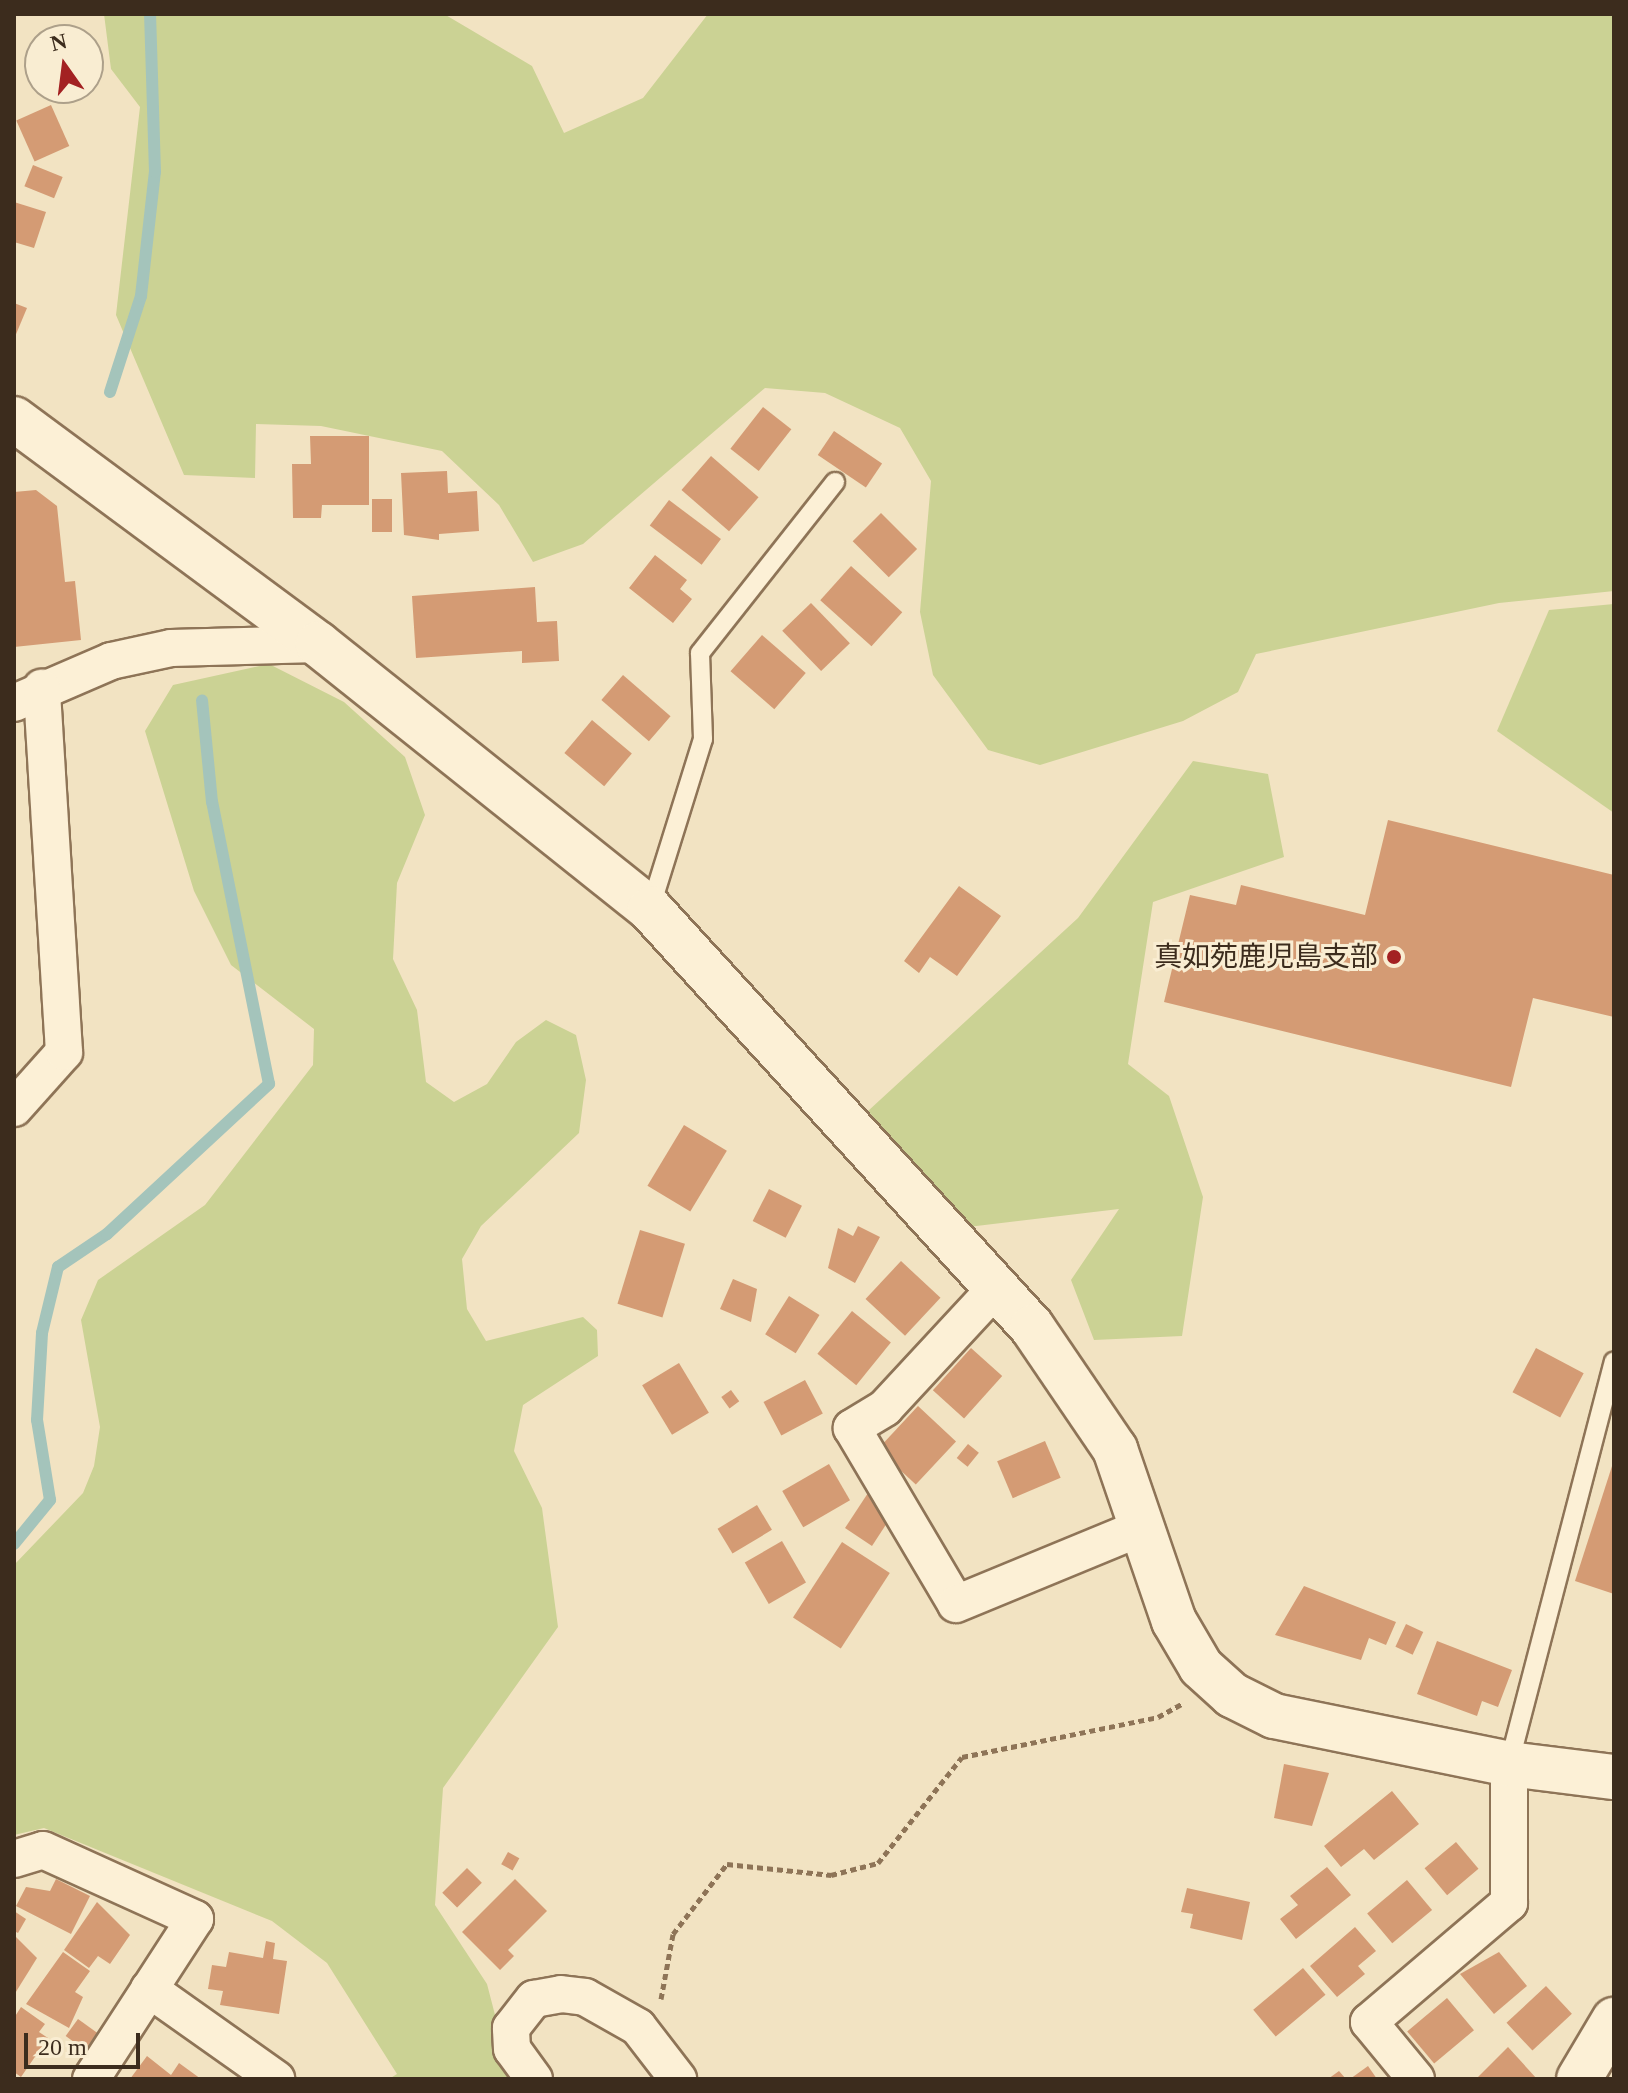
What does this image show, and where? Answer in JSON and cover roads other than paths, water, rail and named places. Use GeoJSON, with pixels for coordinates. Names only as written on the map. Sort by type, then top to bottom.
{"type":"FeatureCollection","features":[{"type":"Feature","properties":{"kind":"street"},"geometry":{"type":"LineString","coordinates":[[14,419],[318,644],[650,909],[996,1288],[1086,1400],[1115,1449],[1174,1621],[1201,1667],[1232,1695],[1274,1716],[1509,1764],[1614,1777]]}},
{"type":"Feature","properties":{"kind":"street"},"geometry":{"type":"LineString","coordinates":[[14,1108],[64,1052],[28,695],[171,648],[318,644]]}},
{"type":"Feature","properties":{"kind":"street"},"geometry":{"type":"LineString","coordinates":[[996,1288],[885,1408],[852,1428],[956,1604],[1143,1527]]}},
{"type":"Feature","properties":{"kind":"street"},"geometry":{"type":"LineString","coordinates":[[1416,2079],[1369,2022],[1509,1903],[1509,1764]]}},
{"type":"Feature","properties":{"kind":"street"},"geometry":{"type":"LineString","coordinates":[[14,1859],[43,1850],[195,1919],[91,2079]]}},
{"type":"Feature","properties":{"kind":"street"},"geometry":{"type":"LineString","coordinates":[[149,1989],[276,2079]]}},
{"type":"Feature","properties":{"kind":"street"},"geometry":{"type":"LineString","coordinates":[[534,2079],[512,2049],[511,2028],[534,1999],[585,1997],[638,2027],[678,2079]]}},
{"type":"Feature","properties":{"kind":"street"},"geometry":{"type":"LineString","coordinates":[[1579,2079],[1614,2020]]}},
{"type":"Feature","properties":{"kind":"lane"},"geometry":{"type":"LineString","coordinates":[[650,909],[703,739],[700,653],[835,482]]}},
{"type":"Feature","properties":{"kind":"lane"},"geometry":{"type":"LineString","coordinates":[[1509,1764],[1614,1361]]}},
{"type":"Feature","properties":{"kind":"waterway"},"geometry":{"type":"LineString","coordinates":[[110,392],[141,296],[155,172],[150,14]]}},
{"type":"Feature","properties":{"kind":"waterway"},"geometry":{"type":"LineString","coordinates":[[14,1544],[50,1500],[37,1420],[42,1333],[58,1267],[107,1234],[269,1084],[212,802],[202,700]]}},
{"type":"Feature","properties":{"kind":"place","name":"真如苑鹿児島支部"},"geometry":{"type":"Point","coordinates":[1394,957]}}]}
